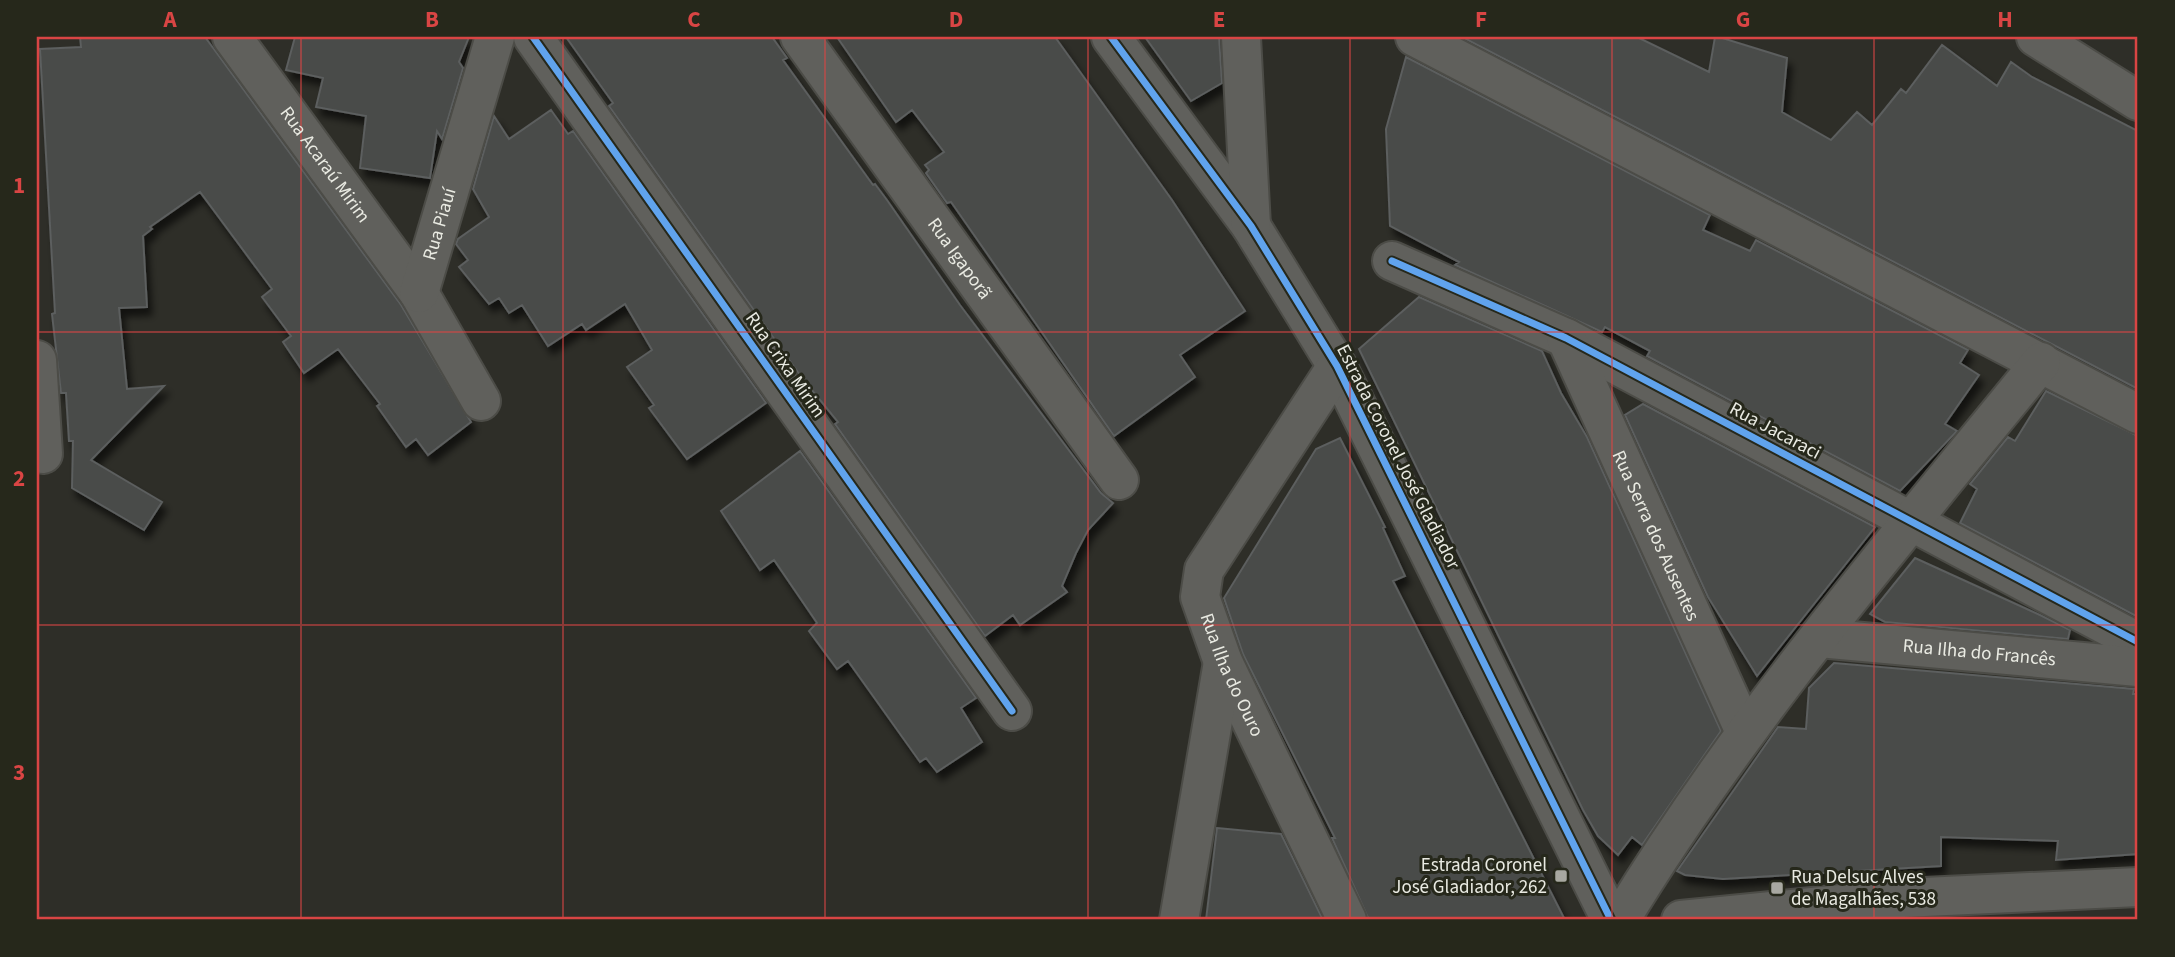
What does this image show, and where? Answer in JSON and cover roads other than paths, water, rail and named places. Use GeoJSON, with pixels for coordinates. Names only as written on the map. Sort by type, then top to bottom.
{"type":"FeatureCollection","features":[{"type":"Feature","properties":{"kind":"street","name":"Rua Acaraú Mirim"},"geometry":{"type":"LineString","coordinates":[[233,37],[264,53],[419,293]]}},
{"type":"Feature","properties":{"kind":"street","name":"Rua Piauí"},"geometry":{"type":"LineString","coordinates":[[419,293],[495,37]]}},
{"type":"Feature","properties":{"kind":"street","name":"Rua Crixa Mirim"},"geometry":{"type":"LineString","coordinates":[[533,37],[1012,710]]}},
{"type":"Feature","properties":{"kind":"street","name":"Rua Igaporã"},"geometry":{"type":"LineString","coordinates":[[800,37],[1119,480]]}},
{"type":"Feature","properties":{"kind":"street","name":"Estrada Coronel José Gladiador"},"geometry":{"type":"LineString","coordinates":[[1111,37],[1251,226],[1337,366],[1611,920]]}},
{"type":"Feature","properties":{"kind":"street"},"geometry":{"type":"LineString","coordinates":[[1241,37],[1251,226]]}},
{"type":"Feature","properties":{"kind":"street"},"geometry":{"type":"LineString","coordinates":[[1415,37],[2138,414]]}},
{"type":"Feature","properties":{"kind":"street"},"geometry":{"type":"LineString","coordinates":[[2036,37],[2138,101]]}},
{"type":"Feature","properties":{"kind":"street","name":"Rua Jacaraci"},"geometry":{"type":"LineString","coordinates":[[1392,261],[1566,338],[2138,642]]}},
{"type":"Feature","properties":{"kind":"street"},"geometry":{"type":"LineString","coordinates":[[419,293],[481,401]]}},
{"type":"Feature","properties":{"kind":"street","name":"Rua Serra dos Ausentes"},"geometry":{"type":"LineString","coordinates":[[1566,338],[1745,732]]}},
{"type":"Feature","properties":{"kind":"street"},"geometry":{"type":"LineString","coordinates":[[37,360],[43,454]]}},
{"type":"Feature","properties":{"kind":"street"},"geometry":{"type":"LineString","coordinates":[[1620,920],[1659,855],[1745,732],[2041,362]]}},
{"type":"Feature","properties":{"kind":"street","name":"Rua Ilha do Ouro"},"geometry":{"type":"LineString","coordinates":[[1337,366],[1204,570],[1200,597],[1223,662],[1346,920]]}},
{"type":"Feature","properties":{"kind":"street","name":"Rua Ilha do Francês"},"geometry":{"type":"LineString","coordinates":[[1819,638],[2138,667]]}},
{"type":"Feature","properties":{"kind":"street"},"geometry":{"type":"LineString","coordinates":[[1179,920],[1223,662]]}},
{"type":"Feature","properties":{"kind":"street"},"geometry":{"type":"LineString","coordinates":[[1688,920],[1904,909],[2138,887]]}},
{"type":"Feature","properties":{"kind":"place","name":"Estrada Coronel José Gladiador, 262"},"geometry":{"type":"Point","coordinates":[1561,876]}},
{"type":"Feature","properties":{"kind":"place","name":"Rua Delsuc Alves de Magalhães, 538"},"geometry":{"type":"Point","coordinates":[1777,888]}}]}
